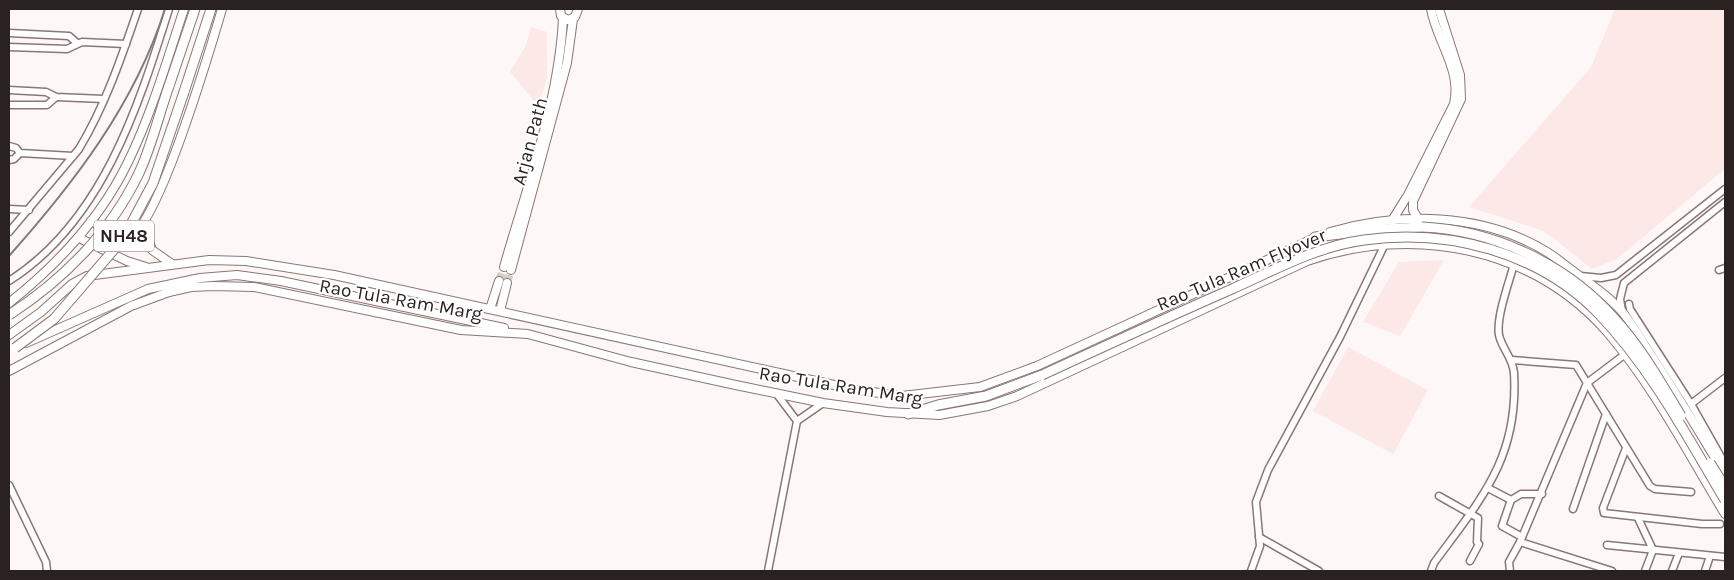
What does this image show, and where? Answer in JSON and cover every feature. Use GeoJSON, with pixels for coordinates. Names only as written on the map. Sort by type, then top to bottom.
{"type":"FeatureCollection","features":[{"type":"Feature","properties":{"kind":"highway","name":"NH48"},"geometry":{"type":"LineString","coordinates":[[9,315],[41,293],[78,260],[110,222],[139,172],[195,9]]}},
{"type":"Feature","properties":{"kind":"highway","name":"NH48"},"geometry":{"type":"LineString","coordinates":[[12,349],[54,319],[123,238],[153,183],[212,9]]}},
{"type":"Feature","properties":{"kind":"highway","name":"Rao Tula Ram Flyover"},"geometry":{"type":"LineString","coordinates":[[1315,237],[1395,228],[1438,228],[1493,240],[1520,250],[1551,266],[1579,285],[1614,318],[1649,364],[1725,487]]}},
{"type":"Feature","properties":{"kind":"highway","name":"Rao Tula Ram Flyover"},"geometry":{"type":"LineString","coordinates":[[908,414],[938,405],[986,396],[1042,375],[1252,280],[1336,246],[1392,237],[1449,240],[1477,245],[1525,262],[1572,291],[1597,312],[1643,368],[1725,500]]}},
{"type":"Feature","properties":{"kind":"main road"},"geometry":{"type":"LineString","coordinates":[[9,303],[79,238],[128,164],[147,118],[184,9]]}},
{"type":"Feature","properties":{"kind":"main road"},"geometry":{"type":"LineString","coordinates":[[91,221],[120,237],[128,237],[139,232],[150,214],[175,153],[222,9]]}},
{"type":"Feature","properties":{"kind":"main road"},"geometry":{"type":"LineString","coordinates":[[560,9],[563,18],[573,19]]}},
{"type":"Feature","properties":{"kind":"main road","name":"Arjan Path"},"geometry":{"type":"LineString","coordinates":[[563,18],[562,48],[552,97],[507,268],[567,63],[573,19],[577,15],[578,9]]}},
{"type":"Feature","properties":{"kind":"main road"},"geometry":{"type":"LineString","coordinates":[[1431,9],[1438,35],[1457,73]]}},
{"type":"Feature","properties":{"kind":"main road"},"geometry":{"type":"LineString","coordinates":[[1393,219],[1410,199],[1442,134],[1454,104],[1457,89],[1457,73],[1439,9]]}},
{"type":"Feature","properties":{"kind":"main road"},"geometry":{"type":"LineString","coordinates":[[1410,199],[1418,219]]}},
{"type":"Feature","properties":{"kind":"main road","name":"Rao Tula Ram Marg"},"geometry":{"type":"LineString","coordinates":[[9,335],[41,312],[79,279],[105,272],[209,260],[282,265],[857,390],[902,396],[920,395],[980,387],[1037,366],[1315,237],[1361,223],[1393,219],[1437,219],[1478,224],[1514,236],[1545,251],[1589,283],[1623,313],[1725,474]]}},
{"type":"Feature","properties":{"kind":"main road"},"geometry":{"type":"LineString","coordinates":[[143,225],[152,250],[172,264]]}},
{"type":"Feature","properties":{"kind":"main road"},"geometry":{"type":"LineString","coordinates":[[79,238],[127,261],[150,268]]}},
{"type":"Feature","properties":{"kind":"main road","name":"Rao Tula Ram Marg"},"geometry":{"type":"LineString","coordinates":[[9,371],[32,361],[90,327],[131,306],[169,292],[191,287],[254,287],[461,330],[528,334],[632,362],[823,403],[908,414],[939,415],[988,406],[1050,382],[1307,261],[1332,253],[1385,244],[1442,245],[1470,250],[1514,264],[1573,302],[1598,322],[1624,355],[1725,514]]}},
{"type":"Feature","properties":{"kind":"main road"},"geometry":{"type":"LineString","coordinates":[[1528,272],[1544,271],[1549,263],[1545,251]]}},
{"type":"Feature","properties":{"kind":"main road"},"geometry":{"type":"LineString","coordinates":[[12,349],[121,300],[177,282],[236,275],[281,281],[528,334]]}},
{"type":"Feature","properties":{"kind":"main road"},"geometry":{"type":"LineString","coordinates":[[490,309],[503,282],[500,311]]}},
{"type":"Feature","properties":{"kind":"main road"},"geometry":{"type":"LineString","coordinates":[[1573,302],[1589,283]]}},
{"type":"Feature","properties":{"kind":"street"},"geometry":{"type":"LineString","coordinates":[[9,232],[73,156],[88,133],[104,99],[138,9]]}},
{"type":"Feature","properties":{"kind":"street"},"geometry":{"type":"LineString","coordinates":[[9,281],[34,264],[61,235],[98,184],[117,150],[139,103],[170,9]]}},
{"type":"Feature","properties":{"kind":"street"},"geometry":{"type":"LineString","coordinates":[[9,33],[69,36],[77,43]]}},
{"type":"Feature","properties":{"kind":"street"},"geometry":{"type":"LineString","coordinates":[[9,47],[67,49],[77,43],[126,44]]}},
{"type":"Feature","properties":{"kind":"street"},"geometry":{"type":"LineString","coordinates":[[9,90],[46,92],[56,97],[104,99]]}},
{"type":"Feature","properties":{"kind":"street"},"geometry":{"type":"LineString","coordinates":[[9,105],[48,105],[56,97]]}},
{"type":"Feature","properties":{"kind":"street"},"geometry":{"type":"LineString","coordinates":[[9,146],[16,148],[20,153],[73,156]]}},
{"type":"Feature","properties":{"kind":"street"},"geometry":{"type":"LineString","coordinates":[[9,160],[14,159],[20,153]]}},
{"type":"Feature","properties":{"kind":"street"},"geometry":{"type":"LineString","coordinates":[[1580,276],[1601,278],[1616,275],[1725,189]]}},
{"type":"Feature","properties":{"kind":"street"},"geometry":{"type":"LineString","coordinates":[[1623,313],[1620,298],[1624,283],[1725,202]]}},
{"type":"Feature","properties":{"kind":"street"},"geometry":{"type":"LineString","coordinates":[[9,209],[29,210]]}},
{"type":"Feature","properties":{"kind":"street"},"geometry":{"type":"LineString","coordinates":[[1251,571],[1259,554],[1260,537],[1256,502],[1268,470],[1340,337],[1385,244]]}},
{"type":"Feature","properties":{"kind":"street"},"geometry":{"type":"LineString","coordinates":[[1431,571],[1434,563],[1471,514],[1497,474],[1510,437],[1514,408],[1512,360],[1501,339],[1499,327],[1514,264]]}},
{"type":"Feature","properties":{"kind":"street"},"geometry":{"type":"LineString","coordinates":[[1625,268],[1632,276]]}},
{"type":"Feature","properties":{"kind":"street"},"geometry":{"type":"LineString","coordinates":[[1629,304],[1630,309],[1691,404],[1725,464]]}},
{"type":"Feature","properties":{"kind":"street"},"geometry":{"type":"LineString","coordinates":[[1510,571],[1510,562],[1542,494],[1587,383],[1624,355]]}},
{"type":"Feature","properties":{"kind":"street"},"geometry":{"type":"LineString","coordinates":[[1512,360],[1572,364],[1578,367],[1652,488],[1691,492]]}},
{"type":"Feature","properties":{"kind":"street"},"geometry":{"type":"LineString","coordinates":[[1691,404],[1725,378]]}},
{"type":"Feature","properties":{"kind":"street"},"geometry":{"type":"LineString","coordinates":[[776,394],[797,421]]}},
{"type":"Feature","properties":{"kind":"street"},"geometry":{"type":"LineString","coordinates":[[768,571],[797,421],[823,403]]}},
{"type":"Feature","properties":{"kind":"street"},"geometry":{"type":"LineString","coordinates":[[1573,508],[1606,414]]}},
{"type":"Feature","properties":{"kind":"street"},"geometry":{"type":"LineString","coordinates":[[1626,448],[1602,512],[1638,518],[1720,524]]}},
{"type":"Feature","properties":{"kind":"street"},"geometry":{"type":"LineString","coordinates":[[9,485],[46,562],[47,571]]}},
{"type":"Feature","properties":{"kind":"street"},"geometry":{"type":"LineString","coordinates":[[1488,488],[1511,500]]}},
{"type":"Feature","properties":{"kind":"street"},"geometry":{"type":"LineString","coordinates":[[1542,494],[1521,494],[1511,500],[1502,526],[1521,540],[1612,571]]}},
{"type":"Feature","properties":{"kind":"street"},"geometry":{"type":"LineString","coordinates":[[1439,496],[1478,518],[1477,542],[1479,544],[1470,560]]}},
{"type":"Feature","properties":{"kind":"street"},"geometry":{"type":"LineString","coordinates":[[1638,518],[1653,550],[1645,571]]}},
{"type":"Feature","properties":{"kind":"street"},"geometry":{"type":"LineString","coordinates":[[1260,537],[1319,571]]}},
{"type":"Feature","properties":{"kind":"street"},"geometry":{"type":"LineString","coordinates":[[1607,545],[1725,557]]}},
{"type":"Feature","properties":{"kind":"street"},"geometry":{"type":"LineString","coordinates":[[1672,571],[1679,553]]}},
{"type":"Feature","properties":{"kind":"street"},"geometry":{"type":"LineString","coordinates":[[1705,571],[1710,556]]}},
{"type":"Feature","properties":{"kind":"shaded area"},"geometry":{"type":"Polygon","coordinates":[[[1615,9],[1725,9],[1725,169],[1617,259],[1592,269],[1544,231],[1469,207],[1591,67],[1615,9]]]}},
{"type":"Feature","properties":{"kind":"shaded area"},"geometry":{"type":"Polygon","coordinates":[[[531,27],[547,32],[547,77],[543,92],[536,103],[510,72],[526,45],[531,27]]]}},
{"type":"Feature","properties":{"kind":"shaded area"},"geometry":{"type":"Polygon","coordinates":[[[1444,260],[1400,336],[1363,322],[1399,262],[1444,260]]]}},
{"type":"Feature","properties":{"kind":"shaded area"},"geometry":{"type":"Polygon","coordinates":[[[1348,347],[1428,390],[1393,454],[1313,411],[1348,347]]]}},
{"type":"Feature","properties":{"kind":"tunnel"},"geometry":{"type":"LineString","coordinates":[[499,281],[504,267]]}},
{"type":"Feature","properties":{"kind":"tunnel"},"geometry":{"type":"LineString","coordinates":[[507,283],[511,270]]}},
{"type":"Feature","properties":{"kind":"railway"},"geometry":{"type":"LineString","coordinates":[[9,256],[57,200],[120,110],[152,44],[165,9]]}}]}
